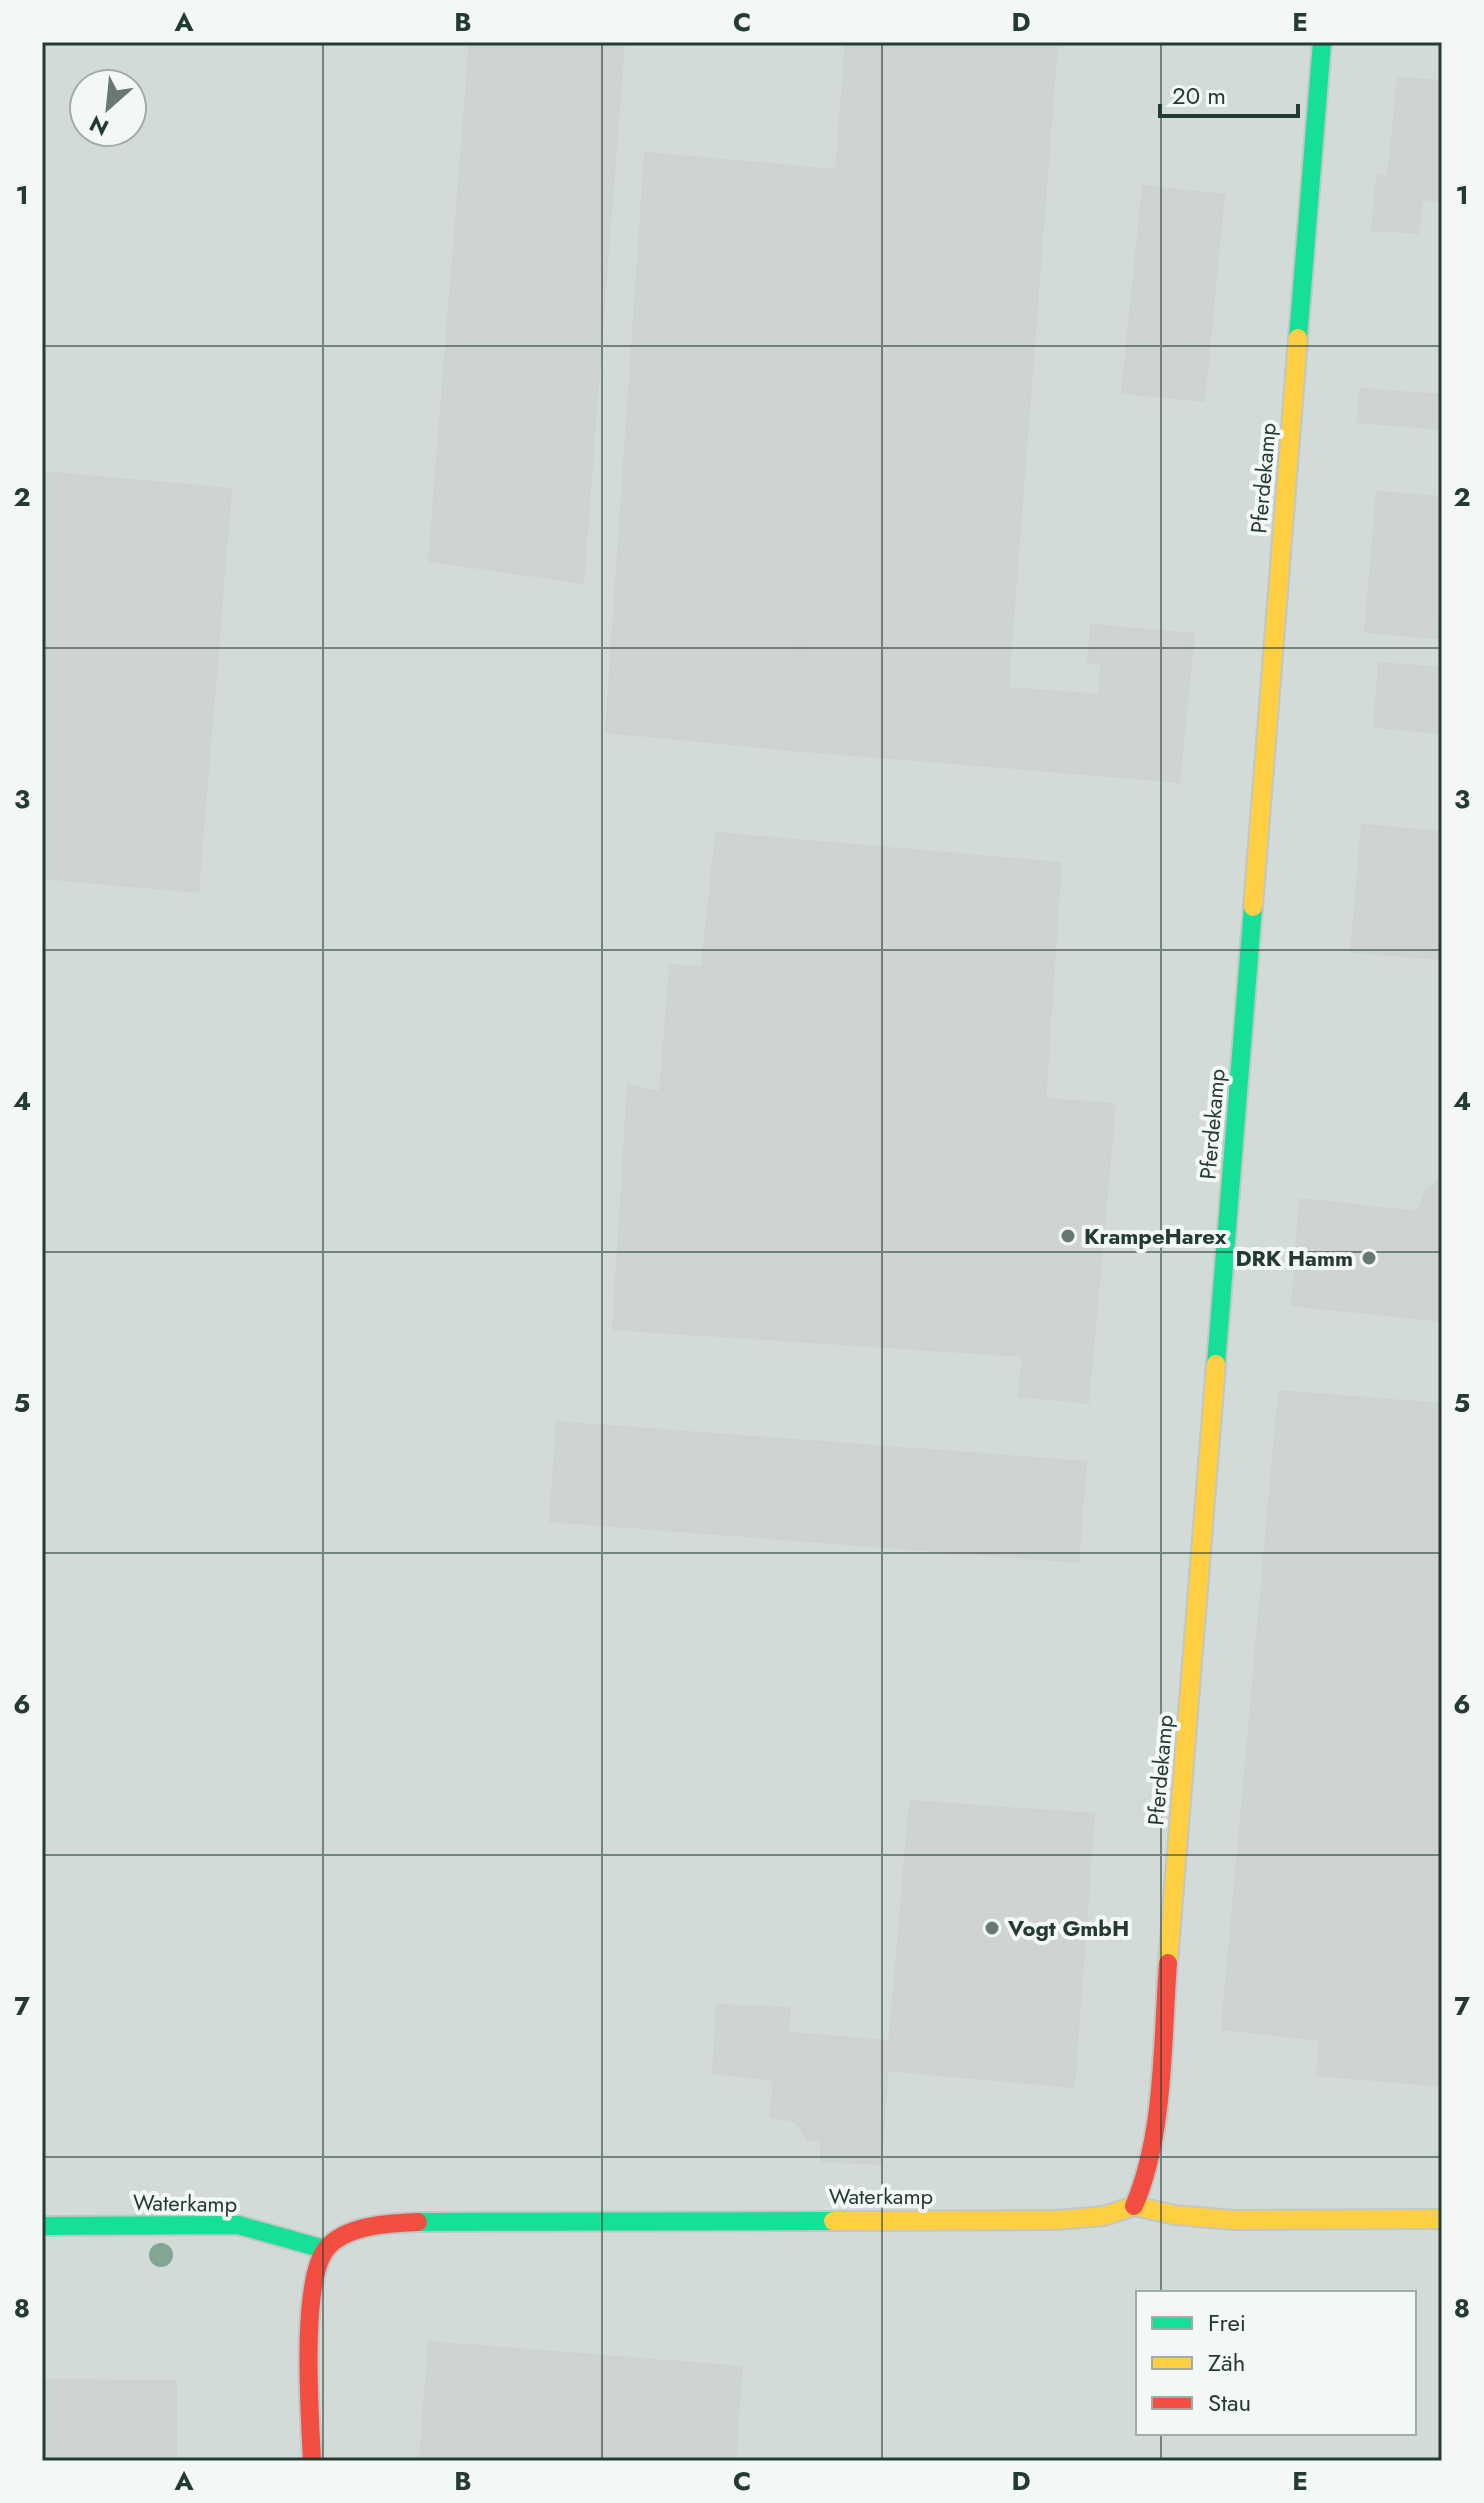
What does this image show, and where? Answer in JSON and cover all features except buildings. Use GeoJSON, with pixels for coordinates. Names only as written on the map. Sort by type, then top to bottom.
{"type":"FeatureCollection","features":[{"type":"Feature","properties":{"kind":"street","name":"Pferdekamp"},"geometry":{"type":"LineString","coordinates":[[1134,2206],[1146,2178],[1154,2143],[1322,42]]}},
{"type":"Feature","properties":{"kind":"street","name":"Waterkamp"},"geometry":{"type":"LineString","coordinates":[[42,2226],[238,2225],[324,2249],[363,2227],[414,2222],[1057,2220],[1104,2216],[1134,2206],[1175,2215],[1234,2220],[1442,2219]]}},
{"type":"Feature","properties":{"kind":"street"},"geometry":{"type":"LineString","coordinates":[[312,2461],[312,2296],[313,2280],[324,2249]]}},
{"type":"Feature","properties":{"kind":"shaded area"},"geometry":{"type":"Polygon","coordinates":[[[42,42],[1442,42],[1442,2461],[42,2461],[42,42]]]}},
{"type":"Feature","properties":{"kind":"traffic: fast"},"geometry":{"type":"LineString","coordinates":[[1298,338],[1322,42]]}},
{"type":"Feature","properties":{"kind":"traffic: fast"},"geometry":{"type":"LineString","coordinates":[[1216,1364],[1253,907]]}},
{"type":"Feature","properties":{"kind":"traffic: fast"},"geometry":{"type":"LineString","coordinates":[[418,2222],[833,2221]]}},
{"type":"Feature","properties":{"kind":"traffic: fast"},"geometry":{"type":"LineString","coordinates":[[42,2226],[238,2225],[324,2249]]}},
{"type":"Feature","properties":{"kind":"traffic: slow"},"geometry":{"type":"LineString","coordinates":[[1253,907],[1298,338]]}},
{"type":"Feature","properties":{"kind":"traffic: slow"},"geometry":{"type":"LineString","coordinates":[[1168,1963],[1216,1364]]}},
{"type":"Feature","properties":{"kind":"traffic: slow"},"geometry":{"type":"LineString","coordinates":[[833,2221],[1057,2220],[1104,2216],[1134,2206],[1175,2215],[1234,2220],[1442,2219]]}},
{"type":"Feature","properties":{"kind":"traffic: jam"},"geometry":{"type":"LineString","coordinates":[[1134,2206],[1152,2149],[1157,2118],[1168,1963]]}},
{"type":"Feature","properties":{"kind":"traffic: jam"},"geometry":{"type":"LineString","coordinates":[[312,2461],[308,2351],[318,2266],[326,2249],[344,2235],[369,2227],[418,2222]]}},
{"type":"Feature","properties":{"kind":"place","name":"KrampeHarex"},"geometry":{"type":"Point","coordinates":[1068,1236]}},
{"type":"Feature","properties":{"kind":"place","name":"DRK Hamm"},"geometry":{"type":"Point","coordinates":[1369,1258]}},
{"type":"Feature","properties":{"kind":"place","name":"Vogt GmbH"},"geometry":{"type":"Point","coordinates":[992,1928]}}]}
